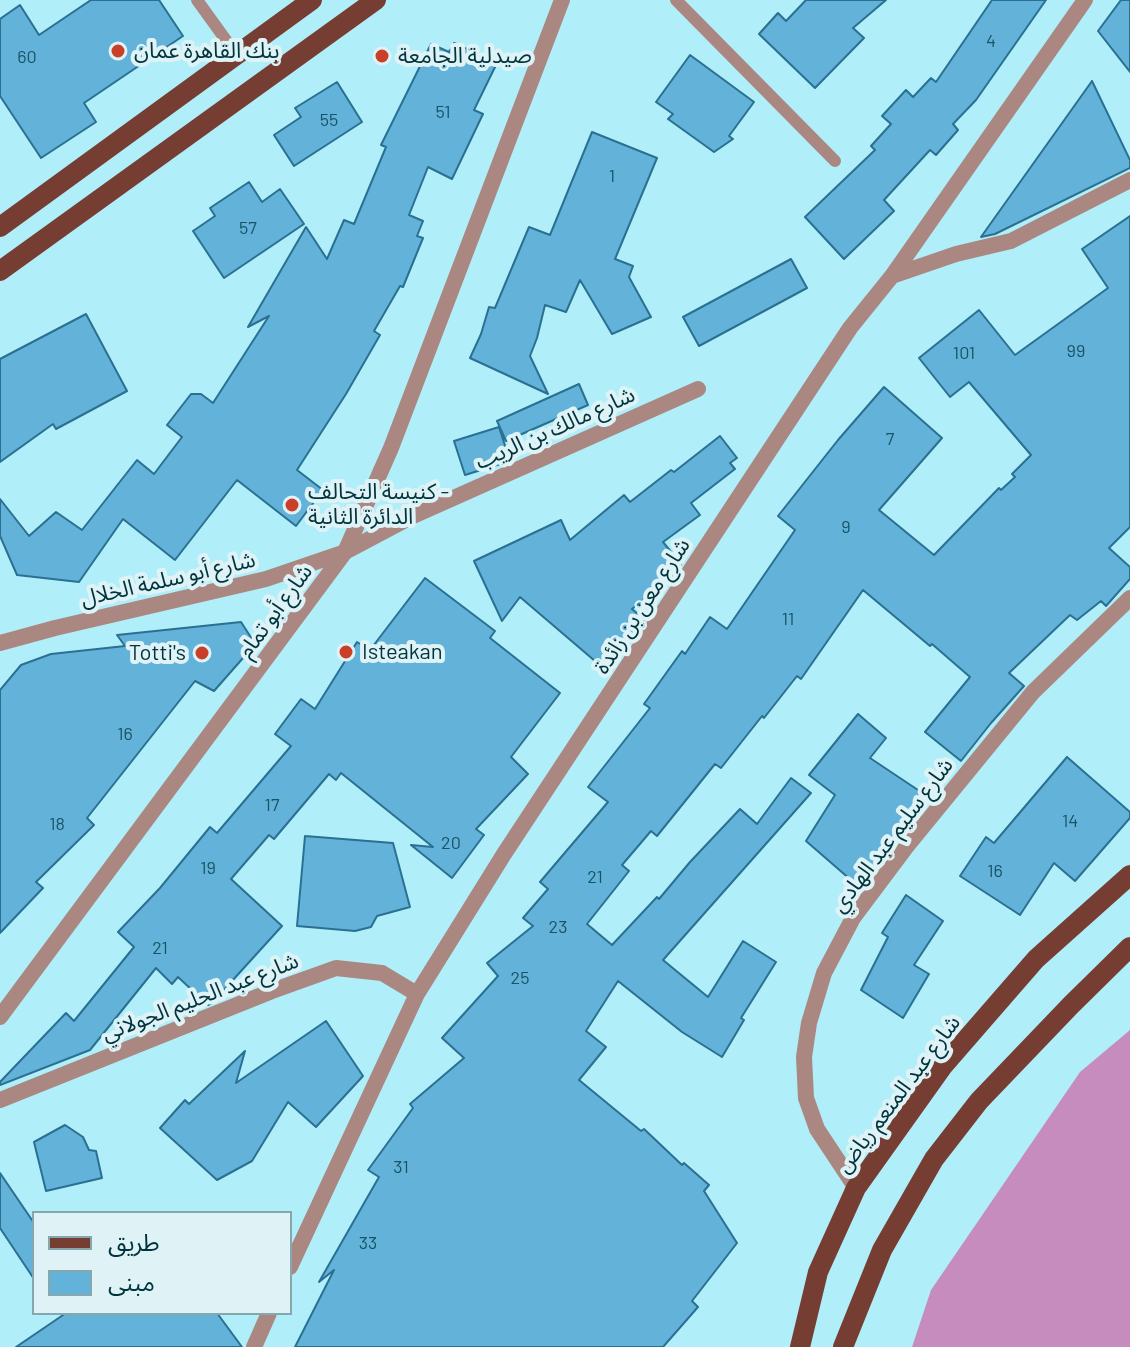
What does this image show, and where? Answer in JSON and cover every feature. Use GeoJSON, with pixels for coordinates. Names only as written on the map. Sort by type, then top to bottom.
{"type":"FeatureCollection","features":[{"type":"Feature","properties":{"kind":"main road"},"geometry":{"type":"LineString","coordinates":[[0,227],[312,0]]}},
{"type":"Feature","properties":{"kind":"main road"},"geometry":{"type":"LineString","coordinates":[[0,271],[376,0]]}},
{"type":"Feature","properties":{"kind":"main road","name":"شارع عبد المنعم رياض"},"geometry":{"type":"LineString","coordinates":[[800,1347],[818,1272],[856,1188],[943,1066],[1025,971],[1130,875]]}},
{"type":"Feature","properties":{"kind":"main road"},"geometry":{"type":"LineString","coordinates":[[843,1347],[882,1250],[934,1159],[979,1101],[1130,947]]}},
{"type":"Feature","properties":{"kind":"street","name":"شارع أبو تمام"},"geometry":{"type":"LineString","coordinates":[[0,1017],[345,552],[391,448],[562,0]]}},
{"type":"Feature","properties":{"kind":"street","name":"شارع معن بن زائدة"},"geometry":{"type":"LineString","coordinates":[[292,1263],[417,994],[504,854],[842,341],[892,276],[1085,0]]}},
{"type":"Feature","properties":{"kind":"street"},"geometry":{"type":"LineString","coordinates":[[892,276],[956,254],[1011,241],[1130,180]]}},
{"type":"Feature","properties":{"kind":"street","name":"شارع مالك بن الريب"},"geometry":{"type":"LineString","coordinates":[[345,552],[413,516],[698,389]]}},
{"type":"Feature","properties":{"kind":"street","name":"شارع أبو سلمة الخلال"},"geometry":{"type":"LineString","coordinates":[[0,643],[266,579],[345,552]]}},
{"type":"Feature","properties":{"kind":"street","name":"شارع سليم عبد الهادي"},"geometry":{"type":"LineString","coordinates":[[856,1188],[817,1129],[806,1098],[804,1057],[809,1023],[824,973],[853,918],[965,774],[1033,692],[1130,598]]}},
{"type":"Feature","properties":{"kind":"street","name":"شارع عبد الحليم الجولاني"},"geometry":{"type":"LineString","coordinates":[[0,1100],[336,968],[382,973],[417,994]]}},
{"type":"Feature","properties":{"kind":"street"},"geometry":{"type":"LineString","coordinates":[[254,1347],[268,1315]]}},
{"type":"Feature","properties":{"kind":"lane"},"geometry":{"type":"LineString","coordinates":[[197,0],[236,54]]}},
{"type":"Feature","properties":{"kind":"lane"},"geometry":{"type":"LineString","coordinates":[[676,0],[835,161]]}},
{"type":"Feature","properties":{"kind":"shaded area"},"geometry":{"type":"Polygon","coordinates":[[[1130,1030],[1130,1347],[912,1347],[931,1290],[1080,1072],[1130,1030]]]}},
{"type":"Feature","properties":{"kind":"building"},"geometry":{"type":"Polygon","coordinates":[[[91,0],[159,0],[183,36],[84,103],[96,122],[41,158],[0,96],[0,19],[20,5],[39,35],[91,0]]]}},
{"type":"Feature","properties":{"kind":"building"},"geometry":{"type":"Polygon","coordinates":[[[806,0],[886,0],[853,28],[864,38],[815,88],[759,34],[778,13],[786,21],[806,0]]]}},
{"type":"Feature","properties":{"kind":"building"},"geometry":{"type":"Polygon","coordinates":[[[992,0],[1046,0],[976,100],[953,124],[958,130],[936,155],[930,150],[884,200],[894,211],[844,259],[805,217],[875,150],[871,146],[891,124],[882,116],[906,90],[913,97],[931,78],[936,82],[992,0]]]}},
{"type":"Feature","properties":{"kind":"building"},"geometry":{"type":"Polygon","coordinates":[[[1121,0],[1130,0],[1130,72],[1098,31],[1121,0]]]}},
{"type":"Feature","properties":{"kind":"building"},"geometry":{"type":"Polygon","coordinates":[[[454,43],[497,63],[474,110],[483,114],[452,179],[428,167],[409,215],[423,221],[417,236],[423,238],[403,287],[400,286],[374,331],[380,335],[297,470],[323,490],[296,526],[237,480],[175,560],[123,519],[79,582],[17,575],[0,536],[0,499],[29,536],[56,512],[82,530],[137,460],[154,474],[182,437],[167,425],[191,394],[201,394],[213,403],[269,316],[248,327],[306,227],[327,259],[344,220],[354,224],[386,147],[381,145],[431,44],[449,52],[454,43]]]}},
{"type":"Feature","properties":{"kind":"building"},"geometry":{"type":"Polygon","coordinates":[[[690,55],[754,102],[729,136],[733,139],[714,152],[668,119],[673,114],[656,102],[690,55]]]}},
{"type":"Feature","properties":{"kind":"building"},"geometry":{"type":"Polygon","coordinates":[[[1092,81],[1130,160],[1130,168],[995,234],[981,237],[1092,81]]]}},
{"type":"Feature","properties":{"kind":"building"},"geometry":{"type":"Polygon","coordinates":[[[337,82],[362,122],[294,166],[274,135],[301,117],[295,108],[337,82]]]}},
{"type":"Feature","properties":{"kind":"building"},"geometry":{"type":"Polygon","coordinates":[[[592,132],[657,158],[615,259],[633,266],[629,277],[651,317],[612,334],[580,280],[566,312],[545,305],[530,356],[548,394],[470,358],[489,307],[495,308],[529,227],[550,235],[592,132]]]}},
{"type":"Feature","properties":{"kind":"building"},"geometry":{"type":"Polygon","coordinates":[[[249,182],[262,202],[280,189],[304,224],[224,278],[193,231],[215,216],[210,208],[249,182]]]}},
{"type":"Feature","properties":{"kind":"building"},"geometry":{"type":"Polygon","coordinates":[[[1130,216],[1130,527],[1109,548],[1130,567],[1130,579],[1106,606],[1101,601],[1077,620],[1070,615],[1009,673],[1024,686],[961,761],[925,732],[970,677],[863,590],[801,679],[797,676],[721,768],[715,764],[657,836],[651,831],[622,865],[629,871],[587,924],[612,945],[657,897],[659,899],[740,809],[757,824],[791,778],[811,793],[663,960],[708,997],[743,941],[776,962],[741,1018],[744,1020],[722,1057],[682,1032],[618,981],[586,1031],[606,1047],[579,1080],[641,1131],[644,1129],[682,1165],[684,1163],[709,1185],[704,1191],[737,1243],[692,1301],[698,1307],[663,1347],[295,1347],[334,1270],[319,1282],[379,1177],[368,1170],[413,1108],[410,1104],[464,1058],[442,1038],[498,976],[487,963],[533,926],[523,918],[548,889],[540,882],[608,802],[588,787],[650,708],[644,704],[682,651],[685,654],[710,617],[727,629],[795,530],[778,516],[884,387],[942,438],[879,510],[934,555],[999,488],[1001,490],[1015,477],[1012,474],[1031,455],[969,382],[950,397],[919,358],[979,310],[1015,355],[1108,288],[1082,249],[1130,216]]]}},
{"type":"Feature","properties":{"kind":"building"},"geometry":{"type":"Polygon","coordinates":[[[791,259],[807,288],[699,346],[683,317],[791,259]]]}},
{"type":"Feature","properties":{"kind":"building"},"geometry":{"type":"Polygon","coordinates":[[[86,314],[127,391],[56,429],[53,424],[0,462],[0,359],[86,314]]]}},
{"type":"Feature","properties":{"kind":"building"},"geometry":{"type":"Polygon","coordinates":[[[579,384],[588,405],[506,441],[497,421],[579,384]]]}},
{"type":"Feature","properties":{"kind":"building"},"geometry":{"type":"Polygon","coordinates":[[[499,427],[510,461],[465,475],[454,441],[499,427]]]}},
{"type":"Feature","properties":{"kind":"building"},"geometry":{"type":"Polygon","coordinates":[[[720,436],[737,458],[730,463],[735,469],[691,503],[700,515],[663,542],[681,564],[675,574],[632,609],[645,620],[609,673],[520,597],[502,621],[474,561],[561,520],[570,540],[624,495],[630,502],[720,436]]]}},
{"type":"Feature","properties":{"kind":"building"},"geometry":{"type":"Polygon","coordinates":[[[425,578],[495,631],[490,638],[560,693],[511,757],[528,774],[476,829],[484,835],[452,878],[411,845],[433,847],[341,773],[336,780],[329,774],[274,839],[269,835],[231,879],[282,926],[212,1003],[208,1005],[178,977],[172,984],[156,968],[90,1050],[0,1085],[66,1013],[74,1021],[134,947],[118,932],[160,888],[210,827],[217,833],[291,746],[275,734],[301,699],[315,709],[357,642],[370,650],[425,578]]]}},
{"type":"Feature","properties":{"kind":"building"},"geometry":{"type":"Polygon","coordinates":[[[241,622],[252,639],[243,658],[214,691],[195,681],[87,818],[94,825],[36,882],[43,888],[0,933],[0,690],[21,665],[51,654],[125,646],[117,635],[241,622]]]}},
{"type":"Feature","properties":{"kind":"building"},"geometry":{"type":"Polygon","coordinates":[[[858,714],[886,738],[870,758],[927,796],[903,834],[859,887],[806,841],[835,795],[809,775],[858,714]]]}},
{"type":"Feature","properties":{"kind":"building"},"geometry":{"type":"Polygon","coordinates":[[[1067,757],[1130,812],[1130,818],[1075,881],[1054,863],[1020,915],[960,876],[986,837],[994,843],[1067,757]]]}},
{"type":"Feature","properties":{"kind":"building"},"geometry":{"type":"Polygon","coordinates":[[[305,836],[393,843],[410,907],[377,916],[371,927],[355,931],[297,926],[305,836]]]}},
{"type":"Feature","properties":{"kind":"building"},"geometry":{"type":"Polygon","coordinates":[[[906,895],[943,921],[914,965],[929,974],[903,1018],[861,990],[888,937],[882,933],[906,895]]]}},
{"type":"Feature","properties":{"kind":"building"},"geometry":{"type":"Polygon","coordinates":[[[326,1021],[363,1076],[316,1127],[288,1102],[252,1161],[217,1180],[160,1128],[185,1100],[189,1104],[245,1051],[236,1083],[326,1021]]]}},
{"type":"Feature","properties":{"kind":"building"},"geometry":{"type":"Polygon","coordinates":[[[65,1125],[83,1137],[89,1150],[96,1151],[102,1178],[46,1191],[34,1142],[65,1125]]]}},
{"type":"Feature","properties":{"kind":"building"},"geometry":{"type":"Polygon","coordinates":[[[0,1173],[32,1220],[32,1276],[0,1228],[0,1173]]]}},
{"type":"Feature","properties":{"kind":"building"},"geometry":{"type":"Polygon","coordinates":[[[63,1315],[218,1315],[242,1347],[16,1347],[63,1315]]]}},
{"type":"Feature","properties":{"kind":"place","name":"بنك القاهرة عمان"},"geometry":{"type":"Point","coordinates":[118,51]}},
{"type":"Feature","properties":{"kind":"place","name":"صيدلية الجامعة"},"geometry":{"type":"Point","coordinates":[382,56]}},
{"type":"Feature","properties":{"kind":"place","name":"كنيسة التحالف - الدائرة الثانية"},"geometry":{"type":"Point","coordinates":[292,505]}},
{"type":"Feature","properties":{"kind":"place","name":"Isteakan"},"geometry":{"type":"Point","coordinates":[346,652]}},
{"type":"Feature","properties":{"kind":"place","name":"Totti's"},"geometry":{"type":"Point","coordinates":[202,653]}}]}
